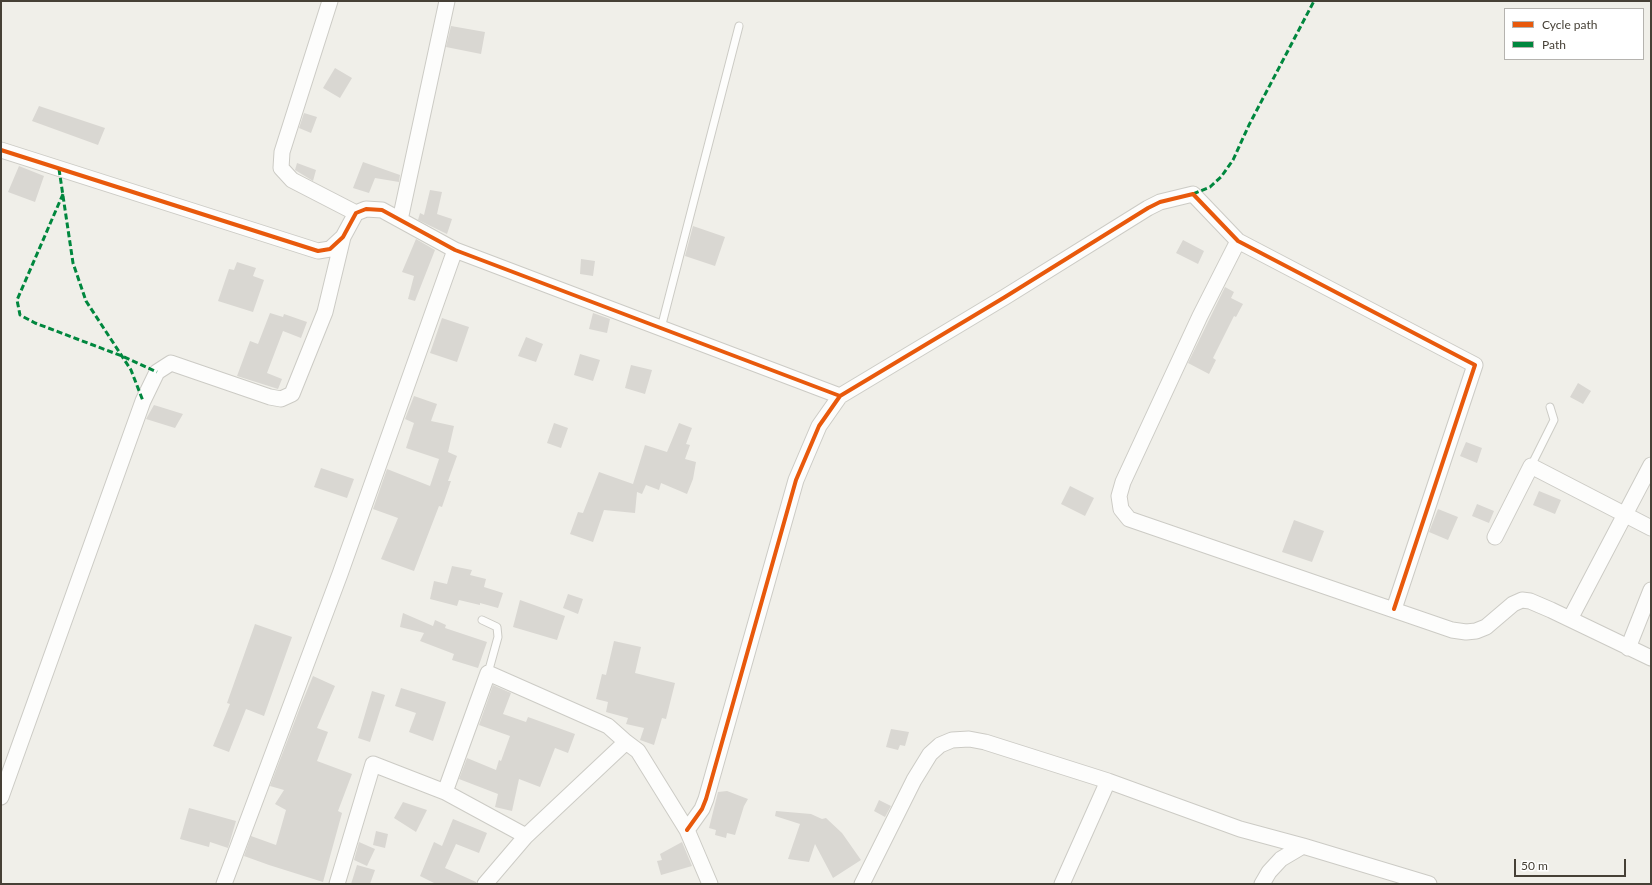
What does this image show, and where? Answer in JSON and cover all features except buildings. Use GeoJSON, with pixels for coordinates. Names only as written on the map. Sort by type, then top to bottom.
{"type":"FeatureCollection","features":[{"type":"Feature","properties":{"kind":"street"},"geometry":{"type":"LineString","coordinates":[[330,1],[282,152],[281,168],[292,180],[356,213]]}},
{"type":"Feature","properties":{"kind":"street"},"geometry":{"type":"LineString","coordinates":[[400,220],[447,1]]}},
{"type":"Feature","properties":{"kind":"street"},"geometry":{"type":"LineString","coordinates":[[1,150],[318,251],[330,249],[343,237]]}},
{"type":"Feature","properties":{"kind":"street"},"geometry":{"type":"LineString","coordinates":[[687,830],[702,809],[706,799],[796,480],[819,426],[840,396],[1160,202],[1193,194],[1238,241],[1475,366],[1394,609]]}},
{"type":"Feature","properties":{"kind":"street"},"geometry":{"type":"LineString","coordinates":[[1,797],[143,401],[157,372],[171,363],[270,397],[281,399],[292,394],[325,312],[343,237],[356,213],[366,209],[382,210],[455,250],[840,396]]}},
{"type":"Feature","properties":{"kind":"street"},"geometry":{"type":"LineString","coordinates":[[1238,241],[1200,316],[1123,482],[1119,496],[1121,509],[1129,518],[1452,630],[1466,632],[1476,631],[1486,627],[1513,604],[1522,600],[1530,601],[1651,658]]}},
{"type":"Feature","properties":{"kind":"street"},"geometry":{"type":"LineString","coordinates":[[224,884],[340,574],[455,250]]}},
{"type":"Feature","properties":{"kind":"street"},"geometry":{"type":"LineString","coordinates":[[1570,619],[1651,465]]}},
{"type":"Feature","properties":{"kind":"street"},"geometry":{"type":"LineString","coordinates":[[1495,537],[1531,466],[1651,528]]}},
{"type":"Feature","properties":{"kind":"street"},"geometry":{"type":"LineString","coordinates":[[1628,648],[1651,590]]}},
{"type":"Feature","properties":{"kind":"street"},"geometry":{"type":"LineString","coordinates":[[445,792],[488,673],[608,726],[638,751],[687,830],[710,884]]}},
{"type":"Feature","properties":{"kind":"street"},"geometry":{"type":"LineString","coordinates":[[862,884],[914,780],[930,754],[940,745],[952,740],[968,739],[985,742],[1108,782],[1240,829],[1303,846],[1429,884]]}},
{"type":"Feature","properties":{"kind":"street"},"geometry":{"type":"LineString","coordinates":[[485,884],[526,836],[626,742]]}},
{"type":"Feature","properties":{"kind":"street"},"geometry":{"type":"LineString","coordinates":[[337,884],[373,764],[445,792],[526,836]]}},
{"type":"Feature","properties":{"kind":"street"},"geometry":{"type":"LineString","coordinates":[[1062,884],[1108,782]]}},
{"type":"Feature","properties":{"kind":"street"},"geometry":{"type":"LineString","coordinates":[[1262,884],[1269,872],[1281,859],[1303,846]]}},
{"type":"Feature","properties":{"kind":"lane"},"geometry":{"type":"LineString","coordinates":[[661,328],[739,26]]}},
{"type":"Feature","properties":{"kind":"lane"},"geometry":{"type":"LineString","coordinates":[[1531,466],[1554,420],[1550,407]]}},
{"type":"Feature","properties":{"kind":"lane"},"geometry":{"type":"LineString","coordinates":[[482,620],[497,627],[498,637],[488,673]]}},
{"type":"Feature","properties":{"kind":"marked path"},"geometry":{"type":"LineString","coordinates":[[1193,194],[1210,187],[1221,177],[1233,160],[1249,125],[1314,1]]}},
{"type":"Feature","properties":{"kind":"marked path"},"geometry":{"type":"LineString","coordinates":[[59,169],[73,263],[86,301],[131,370],[143,401]]}},
{"type":"Feature","properties":{"kind":"marked path"},"geometry":{"type":"LineString","coordinates":[[63,194],[17,300],[20,315],[35,323],[122,356],[157,372]]}},
{"type":"Feature","properties":{"kind":"cycle path"},"geometry":{"type":"LineString","coordinates":[[1,150],[318,251],[330,249],[343,237],[356,213],[366,209],[382,210],[455,250],[840,396]]}},
{"type":"Feature","properties":{"kind":"cycle path"},"geometry":{"type":"LineString","coordinates":[[687,830],[702,809],[706,799],[796,480],[819,426],[840,396],[1160,202],[1193,194],[1238,241],[1475,365],[1394,609]]}}]}
